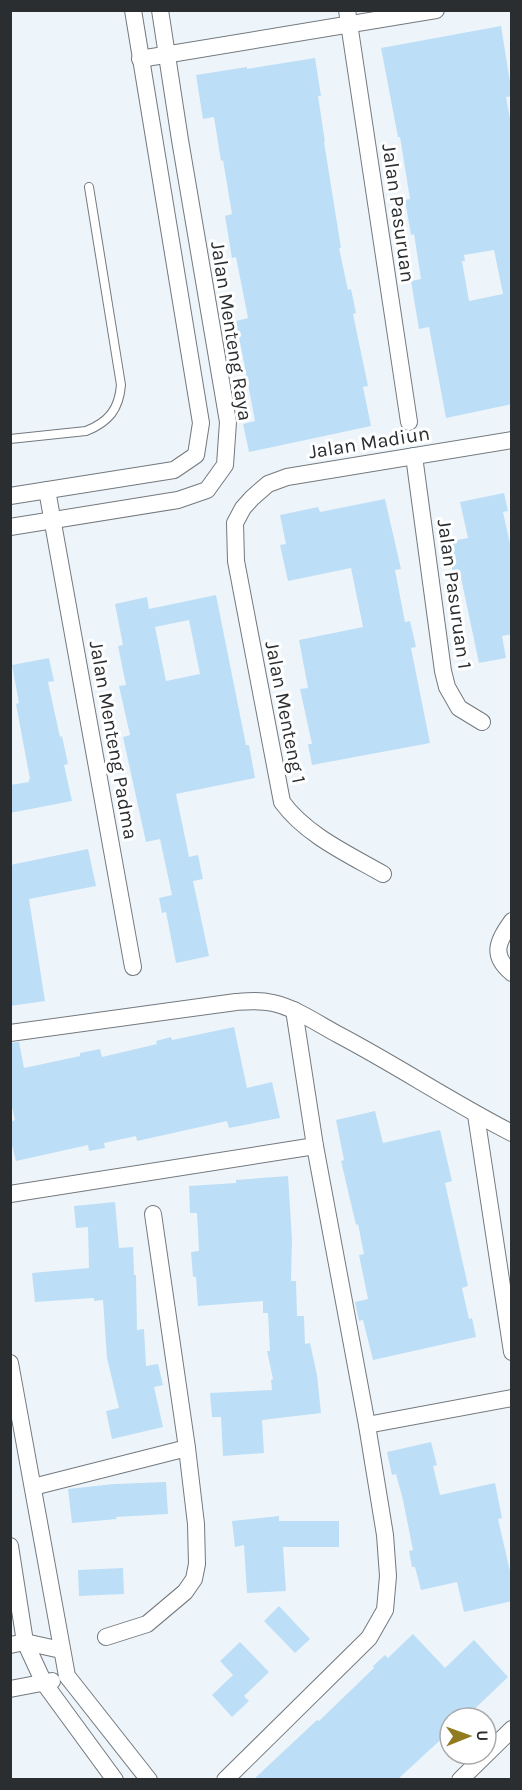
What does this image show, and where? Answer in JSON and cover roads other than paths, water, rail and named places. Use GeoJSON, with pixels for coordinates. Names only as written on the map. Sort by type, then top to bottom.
{"type":"FeatureCollection","features":[{"type":"Feature","properties":{"kind":"street"},"geometry":{"type":"LineString","coordinates":[[10,496],[174,470],[196,455],[201,423],[133,10]]}},
{"type":"Feature","properties":{"kind":"street","name":"Jalan Menteng Raya"},"geometry":{"type":"LineString","coordinates":[[10,528],[178,500],[207,490],[225,465],[228,422],[160,10]]}},
{"type":"Feature","properties":{"kind":"street"},"geometry":{"type":"LineString","coordinates":[[140,59],[349,18],[436,10]]}},
{"type":"Feature","properties":{"kind":"street","name":"Jalan Pasuruan"},"geometry":{"type":"LineString","coordinates":[[349,18],[409,422]]}},
{"type":"Feature","properties":{"kind":"street","name":"Jalan Madiun"},"geometry":{"type":"LineString","coordinates":[[243,508],[268,484],[287,477],[512,440]]}},
{"type":"Feature","properties":{"kind":"street","name":"Jalan Pasuruan 1"},"geometry":{"type":"LineString","coordinates":[[414,456],[447,687],[459,708],[482,722]]}},
{"type":"Feature","properties":{"kind":"street","name":"Jalan Menteng Padma"},"geometry":{"type":"LineString","coordinates":[[47,490],[133,967]]}},
{"type":"Feature","properties":{"kind":"street","name":"Jalan Menteng 1"},"geometry":{"type":"LineString","coordinates":[[243,508],[235,523],[236,561],[282,802],[292,816],[312,831],[383,874]]}},
{"type":"Feature","properties":{"kind":"street"},"geometry":{"type":"LineString","coordinates":[[512,921],[499,940],[498,954],[502,965],[512,973]]}},
{"type":"Feature","properties":{"kind":"street"},"geometry":{"type":"LineString","coordinates":[[10,1033],[236,1002],[274,1003],[294,1010],[434,1088],[476,1115],[512,1133]]}},
{"type":"Feature","properties":{"kind":"street"},"geometry":{"type":"LineString","coordinates":[[225,1779],[369,1638],[385,1610],[388,1576],[385,1535],[368,1425],[315,1146],[294,1010]]}},
{"type":"Feature","properties":{"kind":"street"},"geometry":{"type":"LineString","coordinates":[[476,1115],[512,1352]]}},
{"type":"Feature","properties":{"kind":"street"},"geometry":{"type":"LineString","coordinates":[[10,1194],[315,1146]]}},
{"type":"Feature","properties":{"kind":"street"},"geometry":{"type":"LineString","coordinates":[[106,1637],[147,1624],[185,1592],[194,1579],[197,1564],[196,1524],[188,1448],[153,1214]]}},
{"type":"Feature","properties":{"kind":"street"},"geometry":{"type":"LineString","coordinates":[[10,1363],[67,1676],[141,1777]]}},
{"type":"Feature","properties":{"kind":"street"},"geometry":{"type":"LineString","coordinates":[[368,1425],[512,1398]]}},
{"type":"Feature","properties":{"kind":"street"},"geometry":{"type":"LineString","coordinates":[[33,1487],[188,1448]]}},
{"type":"Feature","properties":{"kind":"street"},"geometry":{"type":"LineString","coordinates":[[10,1546],[18,1643],[44,1683],[115,1779]]}},
{"type":"Feature","properties":{"kind":"street"},"geometry":{"type":"LineString","coordinates":[[18,1643],[61,1650]]}},
{"type":"Feature","properties":{"kind":"street"},"geometry":{"type":"LineString","coordinates":[[10,1689],[67,1676]]}},
{"type":"Feature","properties":{"kind":"street"},"geometry":{"type":"LineString","coordinates":[[460,1779],[512,1730]]}},
{"type":"Feature","properties":{"kind":"lane"},"geometry":{"type":"LineString","coordinates":[[10,440],[86,431],[97,427],[116,409],[120,399],[121,385],[89,187]]}}]}
